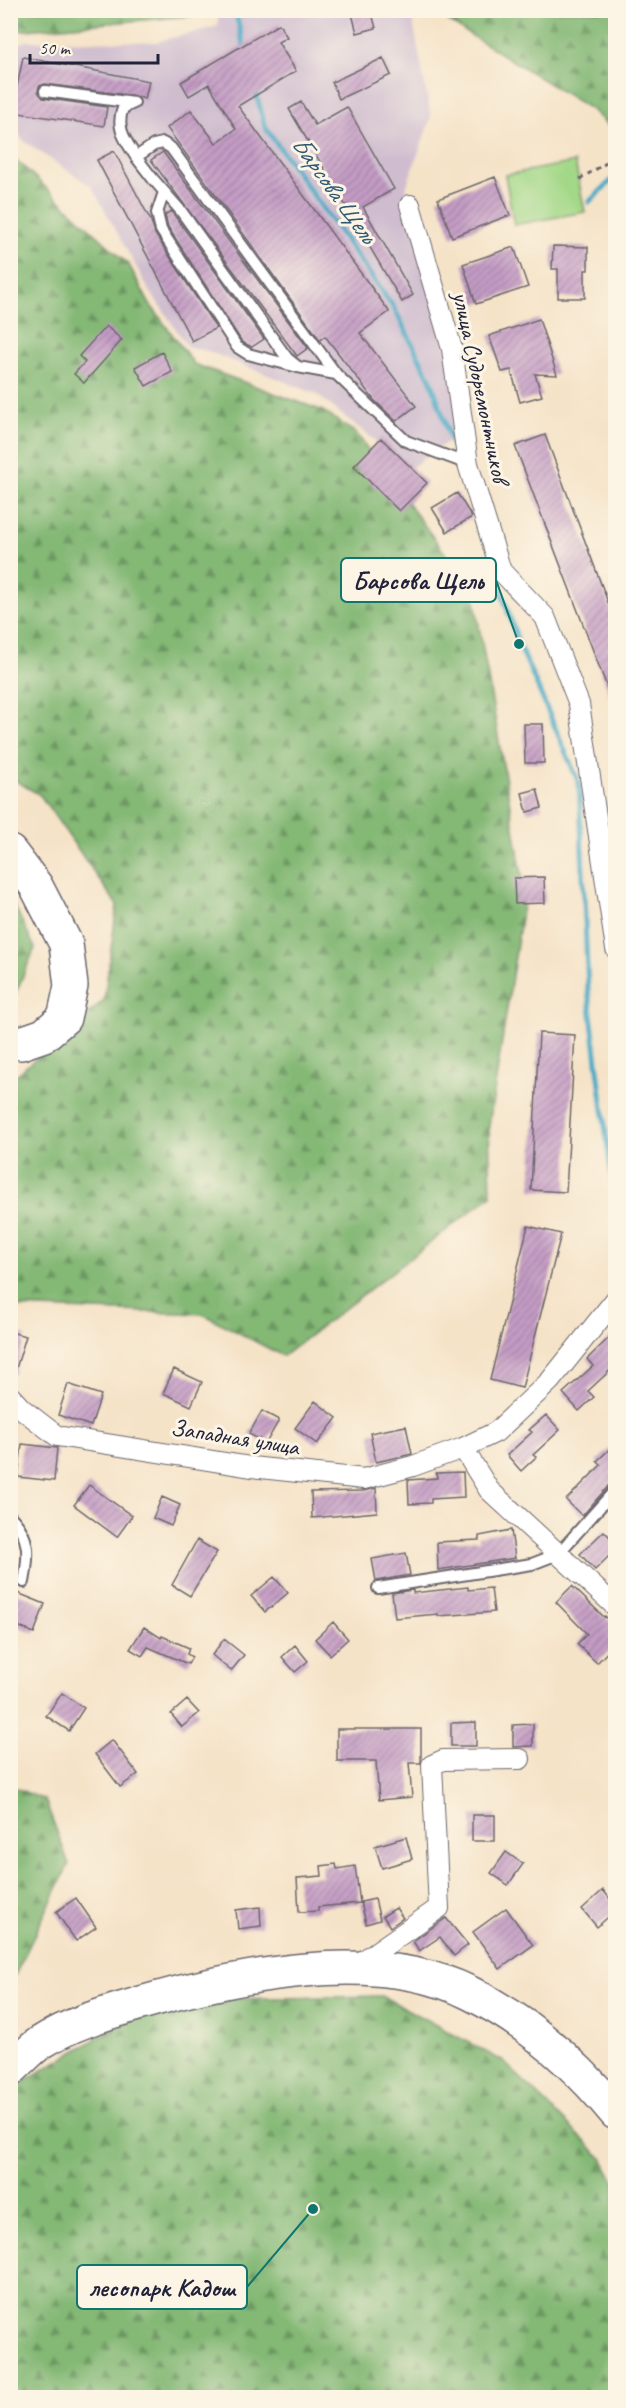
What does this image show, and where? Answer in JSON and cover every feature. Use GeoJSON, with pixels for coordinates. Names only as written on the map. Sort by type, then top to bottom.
{"type":"FeatureCollection","features":[{"type":"Feature","properties":{"kind":"highway"},"geometry":{"type":"LineString","coordinates":[[10,852],[36,886],[66,944],[71,986],[64,1018],[44,1035],[21,1043],[10,1040]]}},
{"type":"Feature","properties":{"kind":"highway"},"geometry":{"type":"LineString","coordinates":[[10,2070],[40,2043],[95,2017],[191,1989],[266,1974],[354,1968],[413,1974],[469,1992],[518,2021],[566,2059],[593,2086],[615,2113]]}},
{"type":"Feature","properties":{"kind":"street","name":"улица Судоремонтников"},"geometry":{"type":"LineString","coordinates":[[410,205],[452,349],[468,464],[501,570],[545,617],[579,704],[615,949]]}},
{"type":"Feature","properties":{"kind":"street","name":"Западная улица"},"geometry":{"type":"LineString","coordinates":[[10,1396],[22,1409],[57,1436],[304,1474],[364,1479],[413,1466],[464,1448],[496,1432],[550,1381],[615,1299]]}},
{"type":"Feature","properties":{"kind":"street"},"geometry":{"type":"LineString","coordinates":[[464,1448],[489,1490],[615,1607]]}},
{"type":"Feature","properties":{"kind":"street"},"geometry":{"type":"LineString","coordinates":[[354,1968],[439,1908],[432,1765],[443,1760],[519,1759]]}},
{"type":"Feature","properties":{"kind":"lane"},"geometry":{"type":"LineString","coordinates":[[45,91],[134,102],[123,108],[119,117],[121,134],[136,157],[181,211],[287,358],[298,367]]}},
{"type":"Feature","properties":{"kind":"lane"},"geometry":{"type":"LineString","coordinates":[[136,157],[163,142],[171,148],[336,374],[406,441],[468,464]]}},
{"type":"Feature","properties":{"kind":"lane"},"geometry":{"type":"LineString","coordinates":[[164,192],[157,213],[161,230],[237,347],[248,354],[336,374]]}},
{"type":"Feature","properties":{"kind":"lane"},"geometry":{"type":"LineString","coordinates":[[378,1588],[532,1564],[558,1554],[615,1489]]}},
{"type":"Feature","properties":{"kind":"lane"},"geometry":{"type":"LineString","coordinates":[[10,1516],[22,1528],[29,1555],[24,1582]]}},
{"type":"Feature","properties":{"kind":"path"},"geometry":{"type":"LineString","coordinates":[[580,179],[615,157]]}},
{"type":"Feature","properties":{"kind":"shaded area"},"geometry":{"type":"Polygon","coordinates":[[[218,11],[411,11],[431,117],[406,188],[466,429],[410,468],[316,394],[208,351],[188,347],[148,288],[92,187],[25,142],[11,127],[10,50],[25,41],[156,42],[218,26],[218,11]]]}},
{"type":"Feature","properties":{"kind":"green space"},"geometry":{"type":"Polygon","coordinates":[[[11,10],[196,11],[192,16],[11,33],[11,10]]]}},
{"type":"Feature","properties":{"kind":"green space"},"geometry":{"type":"Polygon","coordinates":[[[450,11],[615,11],[615,132],[592,110],[448,21],[450,11]]]}},
{"type":"Feature","properties":{"kind":"green space"},"geometry":{"type":"Polygon","coordinates":[[[10,154],[129,265],[149,303],[194,364],[323,411],[356,433],[473,591],[525,892],[489,1125],[491,1196],[283,1356],[203,1314],[11,1307],[11,1075],[15,1076],[104,1000],[117,905],[40,795],[11,778],[10,154]]]}},
{"type":"Feature","properties":{"kind":"green space"},"geometry":{"type":"Polygon","coordinates":[[[575,162],[585,212],[514,225],[505,175],[575,162]]]}},
{"type":"Feature","properties":{"kind":"green space"},"geometry":{"type":"Polygon","coordinates":[[[11,899],[35,948],[11,1004],[11,899]]]}},
{"type":"Feature","properties":{"kind":"green space"},"geometry":{"type":"Polygon","coordinates":[[[10,1786],[45,1800],[69,1864],[15,1975],[11,1975],[10,1786]]]}},
{"type":"Feature","properties":{"kind":"green space"},"geometry":{"type":"Polygon","coordinates":[[[382,1996],[503,2061],[602,2158],[615,2183],[615,2236],[610,2247],[616,2264],[615,2397],[11,2397],[10,2089],[130,2019],[224,1999],[382,1996]]]}},
{"type":"Feature","properties":{"kind":"building"},"geometry":{"type":"Polygon","coordinates":[[[351,10],[371,10],[376,28],[357,33],[351,10]]]}},
{"type":"Feature","properties":{"kind":"building"},"geometry":{"type":"Polygon","coordinates":[[[279,24],[287,37],[278,42],[296,71],[238,106],[388,310],[389,312],[360,333],[416,406],[396,421],[374,400],[325,336],[320,340],[167,128],[191,110],[216,143],[236,129],[209,84],[189,96],[181,82],[279,24]]]}},
{"type":"Feature","properties":{"kind":"building"},"geometry":{"type":"Polygon","coordinates":[[[23,57],[149,81],[145,99],[45,84],[39,86],[38,91],[43,98],[107,107],[104,126],[12,112],[23,57]]]}},
{"type":"Feature","properties":{"kind":"building"},"geometry":{"type":"Polygon","coordinates":[[[383,58],[391,75],[339,99],[332,82],[383,58]]]}},
{"type":"Feature","properties":{"kind":"building"},"geometry":{"type":"Polygon","coordinates":[[[301,102],[315,125],[347,107],[394,189],[363,207],[413,295],[402,302],[289,109],[301,102]]]}},
{"type":"Feature","properties":{"kind":"building"},"geometry":{"type":"Polygon","coordinates":[[[114,151],[151,221],[155,234],[216,328],[192,341],[97,160],[114,151]]]}},
{"type":"Feature","properties":{"kind":"building"},"geometry":{"type":"Polygon","coordinates":[[[163,152],[308,348],[297,356],[151,160],[163,152]]]}},
{"type":"Feature","properties":{"kind":"building"},"geometry":{"type":"Polygon","coordinates":[[[495,177],[510,215],[452,237],[438,199],[495,177]]]}},
{"type":"Feature","properties":{"kind":"building"},"geometry":{"type":"Polygon","coordinates":[[[171,211],[264,339],[252,347],[242,342],[168,227],[165,215],[171,211]]]}},
{"type":"Feature","properties":{"kind":"building"},"geometry":{"type":"Polygon","coordinates":[[[553,246],[588,247],[585,298],[558,298],[558,269],[552,269],[553,246]]]}},
{"type":"Feature","properties":{"kind":"building"},"geometry":{"type":"Polygon","coordinates":[[[514,247],[528,287],[476,304],[463,264],[514,247]]]}},
{"type":"Feature","properties":{"kind":"building"},"geometry":{"type":"Polygon","coordinates":[[[539,319],[557,375],[535,374],[542,396],[520,402],[511,370],[502,372],[489,336],[539,319]]]}},
{"type":"Feature","properties":{"kind":"building"},"geometry":{"type":"Polygon","coordinates":[[[106,326],[122,340],[84,383],[74,374],[85,362],[79,356],[106,326]]]}},
{"type":"Feature","properties":{"kind":"building"},"geometry":{"type":"Polygon","coordinates":[[[162,352],[172,372],[146,386],[135,367],[162,352]]]}},
{"type":"Feature","properties":{"kind":"building"},"geometry":{"type":"Polygon","coordinates":[[[545,435],[615,621],[615,708],[515,446],[545,435]]]}},
{"type":"Feature","properties":{"kind":"building"},"geometry":{"type":"Polygon","coordinates":[[[381,438],[427,483],[399,511],[354,466],[381,438]]]}},
{"type":"Feature","properties":{"kind":"building"},"geometry":{"type":"Polygon","coordinates":[[[457,493],[472,517],[447,532],[432,508],[457,493]]]}},
{"type":"Feature","properties":{"kind":"building"},"geometry":{"type":"Polygon","coordinates":[[[524,724],[543,724],[544,763],[525,763],[524,724]]]}},
{"type":"Feature","properties":{"kind":"building"},"geometry":{"type":"Polygon","coordinates":[[[537,789],[542,808],[527,812],[522,793],[537,789]]]}},
{"type":"Feature","properties":{"kind":"building"},"geometry":{"type":"Polygon","coordinates":[[[544,877],[545,903],[515,904],[514,878],[544,877]]]}},
{"type":"Feature","properties":{"kind":"building"},"geometry":{"type":"Polygon","coordinates":[[[539,1033],[575,1035],[566,1192],[531,1190],[539,1033]]]}},
{"type":"Feature","properties":{"kind":"building"},"geometry":{"type":"Polygon","coordinates":[[[528,1226],[561,1234],[522,1388],[490,1380],[528,1226]]]}},
{"type":"Feature","properties":{"kind":"building"},"geometry":{"type":"Polygon","coordinates":[[[10,1332],[26,1336],[14,1375],[10,1374],[10,1332]]]}},
{"type":"Feature","properties":{"kind":"building"},"geometry":{"type":"Polygon","coordinates":[[[615,1332],[615,1366],[588,1391],[594,1397],[579,1411],[563,1393],[593,1366],[587,1359],[615,1332]]]}},
{"type":"Feature","properties":{"kind":"building"},"geometry":{"type":"Polygon","coordinates":[[[174,1369],[202,1382],[191,1406],[163,1393],[174,1369]]]}},
{"type":"Feature","properties":{"kind":"building"},"geometry":{"type":"Polygon","coordinates":[[[68,1384],[101,1395],[91,1426],[58,1415],[68,1384]]]}},
{"type":"Feature","properties":{"kind":"building"},"geometry":{"type":"Polygon","coordinates":[[[315,1401],[337,1418],[317,1444],[295,1428],[315,1401]]]}},
{"type":"Feature","properties":{"kind":"building"},"geometry":{"type":"Polygon","coordinates":[[[262,1411],[279,1420],[266,1443],[249,1434],[262,1411]]]}},
{"type":"Feature","properties":{"kind":"building"},"geometry":{"type":"Polygon","coordinates":[[[546,1415],[560,1430],[533,1455],[536,1457],[521,1471],[507,1455],[532,1432],[529,1430],[546,1415]]]}},
{"type":"Feature","properties":{"kind":"building"},"geometry":{"type":"Polygon","coordinates":[[[406,1426],[412,1454],[376,1462],[370,1433],[406,1426]]]}},
{"type":"Feature","properties":{"kind":"building"},"geometry":{"type":"Polygon","coordinates":[[[22,1444],[57,1448],[54,1481],[18,1477],[22,1444]]]}},
{"type":"Feature","properties":{"kind":"building"},"geometry":{"type":"Polygon","coordinates":[[[615,1444],[615,1482],[610,1484],[582,1516],[566,1500],[601,1465],[597,1461],[615,1444]]]}},
{"type":"Feature","properties":{"kind":"building"},"geometry":{"type":"Polygon","coordinates":[[[463,1472],[464,1497],[431,1499],[431,1503],[409,1504],[408,1480],[437,1478],[436,1473],[463,1472]]]}},
{"type":"Feature","properties":{"kind":"building"},"geometry":{"type":"Polygon","coordinates":[[[89,1485],[132,1516],[117,1537],[74,1505],[89,1485]]]}},
{"type":"Feature","properties":{"kind":"building"},"geometry":{"type":"Polygon","coordinates":[[[376,1488],[377,1512],[312,1518],[311,1492],[363,1491],[376,1488]]]}},
{"type":"Feature","properties":{"kind":"building"},"geometry":{"type":"Polygon","coordinates":[[[162,1497],[180,1505],[171,1526],[153,1518],[162,1497]]]}},
{"type":"Feature","properties":{"kind":"building"},"geometry":{"type":"Polygon","coordinates":[[[511,1530],[515,1558],[438,1570],[437,1542],[479,1540],[479,1536],[511,1530]]]}},
{"type":"Feature","properties":{"kind":"building"},"geometry":{"type":"Polygon","coordinates":[[[604,1531],[615,1542],[615,1550],[595,1570],[580,1554],[604,1531]]]}},
{"type":"Feature","properties":{"kind":"building"},"geometry":{"type":"Polygon","coordinates":[[[197,1540],[217,1552],[190,1596],[172,1585],[197,1540]]]}},
{"type":"Feature","properties":{"kind":"building"},"geometry":{"type":"Polygon","coordinates":[[[406,1553],[410,1575],[376,1581],[372,1559],[406,1553]]]}},
{"type":"Feature","properties":{"kind":"building"},"geometry":{"type":"Polygon","coordinates":[[[274,1577],[288,1593],[265,1612],[251,1596],[274,1577]]]}},
{"type":"Feature","properties":{"kind":"building"},"geometry":{"type":"Polygon","coordinates":[[[572,1586],[615,1626],[615,1644],[597,1663],[577,1644],[587,1634],[556,1602],[572,1586]]]}},
{"type":"Feature","properties":{"kind":"building"},"geometry":{"type":"Polygon","coordinates":[[[468,1587],[468,1590],[491,1588],[494,1612],[395,1618],[392,1593],[468,1587]]]}},
{"type":"Feature","properties":{"kind":"building"},"geometry":{"type":"Polygon","coordinates":[[[10,1590],[45,1604],[34,1633],[10,1623],[10,1590]]]}},
{"type":"Feature","properties":{"kind":"building"},"geometry":{"type":"Polygon","coordinates":[[[333,1622],[348,1639],[330,1655],[315,1639],[333,1622]]]}},
{"type":"Feature","properties":{"kind":"building"},"geometry":{"type":"Polygon","coordinates":[[[144,1627],[161,1638],[162,1636],[189,1648],[187,1654],[192,1657],[188,1664],[148,1647],[142,1656],[130,1649],[144,1627]]]}},
{"type":"Feature","properties":{"kind":"building"},"geometry":{"type":"Polygon","coordinates":[[[224,1639],[244,1655],[231,1671],[212,1655],[224,1639]]]}},
{"type":"Feature","properties":{"kind":"building"},"geometry":{"type":"Polygon","coordinates":[[[295,1645],[308,1661],[295,1672],[282,1657],[295,1645]]]}},
{"type":"Feature","properties":{"kind":"building"},"geometry":{"type":"Polygon","coordinates":[[[62,1693],[84,1708],[69,1731],[46,1716],[62,1693]]]}},
{"type":"Feature","properties":{"kind":"building"},"geometry":{"type":"Polygon","coordinates":[[[187,1700],[199,1713],[182,1727],[171,1714],[187,1700]]]}},
{"type":"Feature","properties":{"kind":"building"},"geometry":{"type":"Polygon","coordinates":[[[476,1722],[476,1746],[451,1746],[451,1723],[476,1722]]]}},
{"type":"Feature","properties":{"kind":"building"},"geometry":{"type":"Polygon","coordinates":[[[533,1724],[533,1746],[513,1747],[513,1725],[533,1724]]]}},
{"type":"Feature","properties":{"kind":"building"},"geometry":{"type":"Polygon","coordinates":[[[337,1729],[421,1729],[421,1763],[409,1763],[412,1797],[379,1800],[376,1761],[337,1761],[337,1729]]]}},
{"type":"Feature","properties":{"kind":"building"},"geometry":{"type":"Polygon","coordinates":[[[112,1740],[138,1774],[120,1787],[95,1754],[112,1740]]]}},
{"type":"Feature","properties":{"kind":"building"},"geometry":{"type":"Polygon","coordinates":[[[472,1815],[495,1815],[495,1841],[472,1841],[472,1815]]]}},
{"type":"Feature","properties":{"kind":"building"},"geometry":{"type":"Polygon","coordinates":[[[406,1837],[412,1859],[382,1868],[375,1846],[406,1837]]]}},
{"type":"Feature","properties":{"kind":"building"},"geometry":{"type":"Polygon","coordinates":[[[506,1852],[523,1864],[508,1885],[491,1873],[506,1852]]]}},
{"type":"Feature","properties":{"kind":"building"},"geometry":{"type":"Polygon","coordinates":[[[336,1864],[337,1869],[355,1866],[360,1903],[318,1907],[318,1911],[299,1912],[297,1878],[322,1876],[321,1866],[336,1864]]]}},
{"type":"Feature","properties":{"kind":"building"},"geometry":{"type":"Polygon","coordinates":[[[603,1890],[615,1905],[615,1911],[597,1927],[582,1909],[603,1890]]]}},
{"type":"Feature","properties":{"kind":"building"},"geometry":{"type":"Polygon","coordinates":[[[76,1898],[96,1927],[76,1941],[56,1912],[76,1898]]]}},
{"type":"Feature","properties":{"kind":"building"},"geometry":{"type":"Polygon","coordinates":[[[375,1899],[380,1920],[366,1924],[361,1902],[375,1899]]]}},
{"type":"Feature","properties":{"kind":"building"},"geometry":{"type":"Polygon","coordinates":[[[260,1907],[261,1926],[238,1929],[236,1910],[260,1907]]]}},
{"type":"Feature","properties":{"kind":"building"},"geometry":{"type":"Polygon","coordinates":[[[396,1908],[403,1918],[390,1927],[383,1916],[396,1908]]]}},
{"type":"Feature","properties":{"kind":"building"},"geometry":{"type":"Polygon","coordinates":[[[506,1908],[533,1945],[500,1969],[473,1932],[506,1908]]]}},
{"type":"Feature","properties":{"kind":"building"},"geometry":{"type":"Polygon","coordinates":[[[446,1918],[468,1945],[454,1956],[440,1937],[419,1951],[413,1941],[446,1918]]]}},
{"type":"Feature","properties":{"kind":"waterway","name":"Барсова Щель"},"geometry":{"type":"LineString","coordinates":[[235,10],[245,51]]}},
{"type":"Feature","properties":{"kind":"waterway","name":"Барсова Щель"},"geometry":{"type":"LineString","coordinates":[[255,89],[265,127],[394,308],[432,383],[457,459]]}},
{"type":"Feature","properties":{"kind":"waterway"},"geometry":{"type":"LineString","coordinates":[[589,202],[616,176]]}},
{"type":"Feature","properties":{"kind":"waterway","name":"Барсова Щель"},"geometry":{"type":"LineString","coordinates":[[496,576],[519,644],[579,783],[588,990],[616,1213]]}},
{"type":"Feature","properties":{"kind":"place","name":"Барсова Щель"},"geometry":{"type":"Point","coordinates":[519,644]}},
{"type":"Feature","properties":{"kind":"place","name":"лесопарк Кадош"},"geometry":{"type":"Point","coordinates":[313,2209]}}]}
